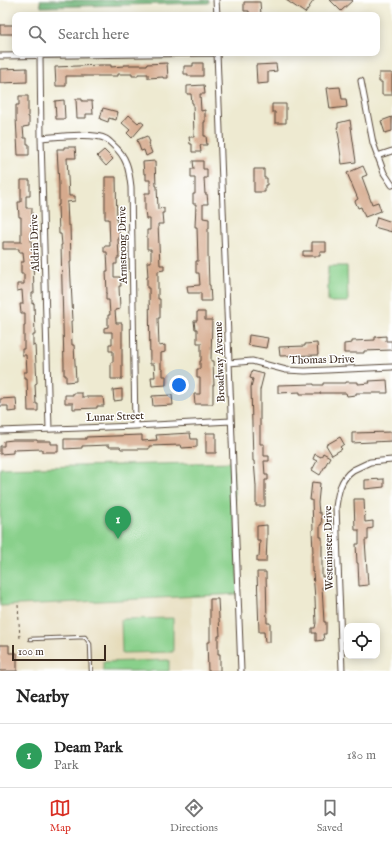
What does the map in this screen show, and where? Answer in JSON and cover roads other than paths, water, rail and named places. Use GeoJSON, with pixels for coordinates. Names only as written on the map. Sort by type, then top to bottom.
{"type":"FeatureCollection","features":[{"type":"Feature","properties":{"kind":"street"},"geometry":{"type":"LineString","coordinates":[[216,0],[217,12]]}},
{"type":"Feature","properties":{"kind":"street"},"geometry":{"type":"LineString","coordinates":[[0,56],[40,56]]}},
{"type":"Feature","properties":{"kind":"street","name":"Aldrin Drive"},"geometry":{"type":"LineString","coordinates":[[40,56],[49,429]]}},
{"type":"Feature","properties":{"kind":"street","name":"Broadway Avenue"},"geometry":{"type":"LineString","coordinates":[[217,56],[241,671]]}},
{"type":"Feature","properties":{"kind":"street"},"geometry":{"type":"LineString","coordinates":[[361,81],[377,156],[384,173],[392,185]]}},
{"type":"Feature","properties":{"kind":"street","name":"Armstrong Drive"},"geometry":{"type":"LineString","coordinates":[[41,138],[92,135],[106,138],[119,150],[126,161],[130,187],[135,426]]}},
{"type":"Feature","properties":{"kind":"street"},"geometry":{"type":"LineString","coordinates":[[377,156],[392,151]]}},
{"type":"Feature","properties":{"kind":"street","name":"Thomas Drive"},"geometry":{"type":"LineString","coordinates":[[229,363],[252,361],[286,370],[392,367]]}},
{"type":"Feature","properties":{"kind":"street","name":"Lunar Street"},"geometry":{"type":"LineString","coordinates":[[0,431],[231,421]]}},
{"type":"Feature","properties":{"kind":"street","name":"Westminster Drive"},"geometry":{"type":"LineString","coordinates":[[342,671],[336,507],[339,488],[350,472],[370,462],[392,460]]}},
{"type":"Feature","properties":{"kind":"lane"},"geometry":{"type":"LineString","coordinates":[[30,638],[85,637],[90,644],[91,671]]}},
{"type":"Feature","properties":{"kind":"place","name":"Deam Park"},"geometry":{"type":"Point","coordinates":[118,539]}}]}
